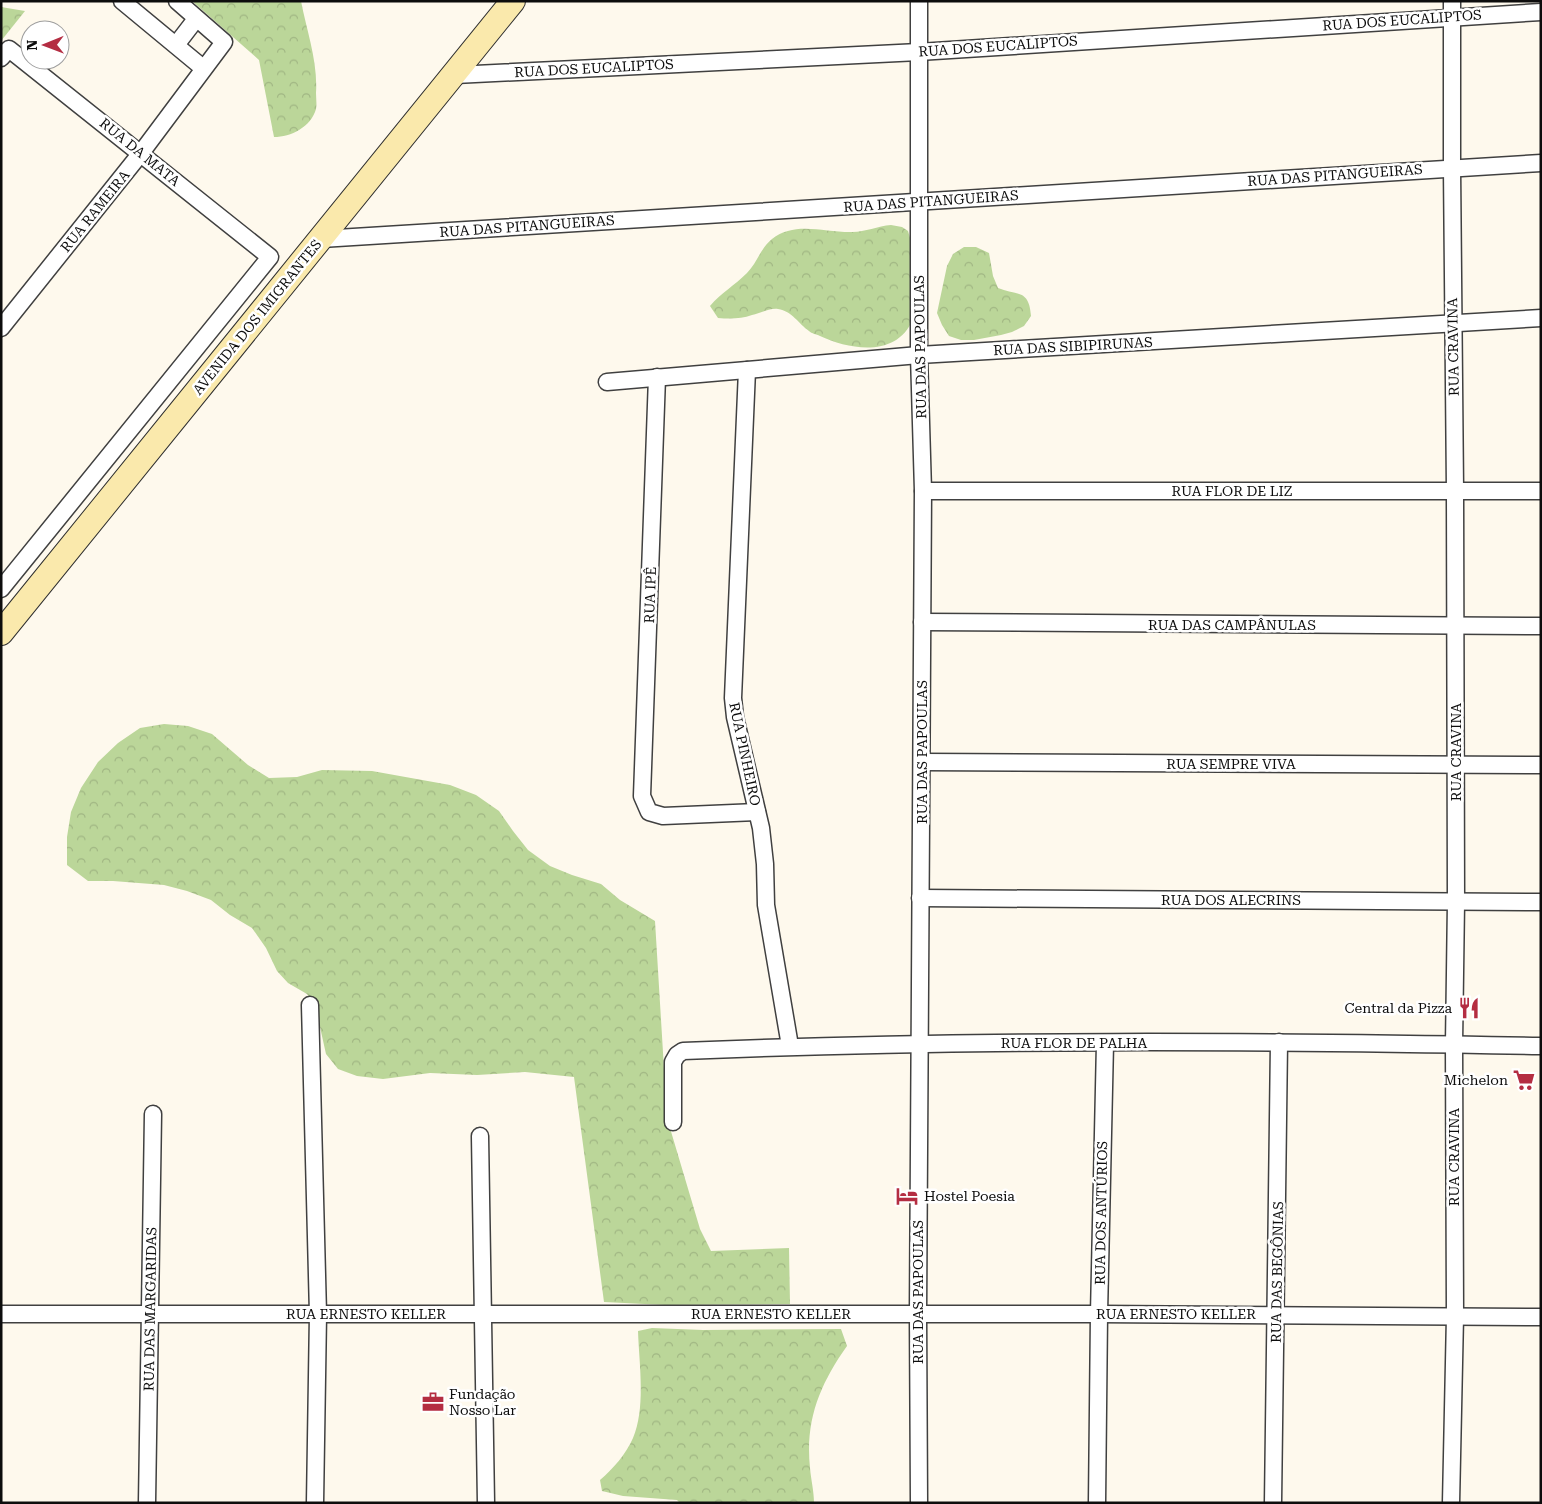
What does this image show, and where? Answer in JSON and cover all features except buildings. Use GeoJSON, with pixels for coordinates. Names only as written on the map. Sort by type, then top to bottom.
{"type":"FeatureCollection","features":[{"type":"Feature","properties":{"kind":"street"},"geometry":{"type":"LineString","coordinates":[[122,1],[203,68]]}},
{"type":"Feature","properties":{"kind":"street"},"geometry":{"type":"LineString","coordinates":[[176,45],[196,19],[177,1]]}},
{"type":"Feature","properties":{"kind":"street","name":"AVENIDA DOS IMIGRANTES"},"geometry":{"type":"LineString","coordinates":[[1,633],[455,75],[513,1]]}},
{"type":"Feature","properties":{"kind":"street","name":"RUA DAS PAPOULAS"},"geometry":{"type":"LineString","coordinates":[[919,1],[919,355],[923,491],[918,1314],[920,1503]]}},
{"type":"Feature","properties":{"kind":"street","name":"RUA DOS EUCALIPTOS"},"geometry":{"type":"LineString","coordinates":[[455,75],[919,52],[1452,9],[1541,12]]}},
{"type":"Feature","properties":{"kind":"street","name":"RUA CRAVINA"},"geometry":{"type":"LineString","coordinates":[[1451,1503],[1455,1316],[1454,1044],[1456,902],[1456,491],[1453,323],[1452,9]]}},
{"type":"Feature","properties":{"kind":"street","name":"RUA RAMEIRA"},"geometry":{"type":"LineString","coordinates":[[1,328],[141,153],[224,42],[196,19]]}},
{"type":"Feature","properties":{"kind":"street","name":"RUA DA MATA"},"geometry":{"type":"LineString","coordinates":[[1,590],[270,257],[141,153],[5,53]]}},
{"type":"Feature","properties":{"kind":"street","name":"RUA DAS PITANGUEIRAS"},"geometry":{"type":"LineString","coordinates":[[321,239],[1541,163]]}},
{"type":"Feature","properties":{"kind":"street","name":"RUA DAS SIBIPIRUNAS"},"geometry":{"type":"LineString","coordinates":[[606,382],[919,355],[1541,318]]}},
{"type":"Feature","properties":{"kind":"street","name":"RUA PINHEIRO"},"geometry":{"type":"LineString","coordinates":[[747,370],[733,698],[735,717],[757,812],[766,864],[766,905],[790,1046]]}},
{"type":"Feature","properties":{"kind":"street","name":"RUA IPÊ"},"geometry":{"type":"LineString","coordinates":[[658,378],[642,796],[650,812],[663,816],[757,812]]}},
{"type":"Feature","properties":{"kind":"street","name":"RUA FLOR DE LIZ"},"geometry":{"type":"LineString","coordinates":[[923,491],[1541,491]]}},
{"type":"Feature","properties":{"kind":"street","name":"RUA DAS CAMPÂNULAS"},"geometry":{"type":"LineString","coordinates":[[922,622],[1541,626]]}},
{"type":"Feature","properties":{"kind":"street","name":"RUA SEMPRE VIVA"},"geometry":{"type":"LineString","coordinates":[[922,762],[1541,765]]}},
{"type":"Feature","properties":{"kind":"street","name":"RUA DOS ALECRINS"},"geometry":{"type":"LineString","coordinates":[[920,898],[1541,902]]}},
{"type":"Feature","properties":{"kind":"street"},"geometry":{"type":"LineString","coordinates":[[310,1005],[318,1314],[315,1503]]}},
{"type":"Feature","properties":{"kind":"street","name":"RUA FLOR DE PALHA"},"geometry":{"type":"LineString","coordinates":[[673,1122],[673,1062],[677,1054],[683,1051],[920,1043],[1279,1042],[1541,1046]]}},
{"type":"Feature","properties":{"kind":"street","name":"RUA DAS BEGÔNIAS"},"geometry":{"type":"LineString","coordinates":[[1273,1503],[1279,1042]]}},
{"type":"Feature","properties":{"kind":"street","name":"RUA DOS ANTÚRIOS"},"geometry":{"type":"LineString","coordinates":[[1097,1503],[1105,1043]]}},
{"type":"Feature","properties":{"kind":"street","name":"RUA DAS MARGARIDAS"},"geometry":{"type":"LineString","coordinates":[[147,1503],[153,1114]]}},
{"type":"Feature","properties":{"kind":"street"},"geometry":{"type":"LineString","coordinates":[[480,1136],[486,1503]]}},
{"type":"Feature","properties":{"kind":"street","name":"RUA ERNESTO KELLER"},"geometry":{"type":"LineString","coordinates":[[1,1314],[1099,1314],[1541,1318]]}},
{"type":"Feature","properties":{"kind":"green space"},"geometry":{"type":"Polygon","coordinates":[[[192,1],[301,1],[314,58],[316,81],[316,109],[305,126],[293,133],[274,137],[259,60],[192,1]]]}},
{"type":"Feature","properties":{"kind":"green space"},"geometry":{"type":"Polygon","coordinates":[[[1,7],[25,11],[1,41],[1,7]]]}},
{"type":"Feature","properties":{"kind":"green space"},"geometry":{"type":"Polygon","coordinates":[[[891,225],[902,227],[908,231],[911,241],[913,319],[906,332],[896,340],[872,347],[845,345],[811,333],[783,310],[771,309],[744,317],[718,318],[710,306],[747,273],[768,243],[781,234],[799,229],[855,232],[891,225]]]}},
{"type":"Feature","properties":{"kind":"green space"},"geometry":{"type":"Polygon","coordinates":[[[964,247],[976,247],[989,253],[993,276],[998,288],[1025,297],[1030,307],[1031,316],[1024,326],[1012,332],[974,340],[961,340],[949,336],[937,313],[947,266],[953,254],[964,247]]]}},
{"type":"Feature","properties":{"kind":"green space"},"geometry":{"type":"Polygon","coordinates":[[[164,724],[188,726],[212,734],[248,765],[269,778],[297,777],[322,770],[372,771],[450,785],[476,795],[499,811],[528,850],[550,866],[601,884],[620,900],[655,921],[667,1118],[700,1229],[711,1251],[789,1248],[790,1304],[665,1305],[604,1302],[574,1077],[525,1072],[477,1075],[430,1073],[383,1079],[357,1076],[338,1069],[326,1054],[316,1009],[307,994],[288,983],[277,971],[266,948],[252,928],[230,915],[211,900],[187,891],[164,885],[88,881],[67,865],[67,837],[71,812],[81,788],[98,762],[118,743],[140,728],[164,724]]]}},
{"type":"Feature","properties":{"kind":"green space"},"geometry":{"type":"Polygon","coordinates":[[[652,1328],[703,1330],[841,1329],[847,1346],[829,1374],[816,1403],[812,1418],[809,1451],[814,1503],[680,1503],[677,1500],[623,1496],[602,1491],[600,1480],[623,1455],[633,1438],[637,1426],[641,1399],[638,1331],[652,1328]]]}},
{"type":"Feature","properties":{"kind":"place","name":"Central da Pizza"},"geometry":{"type":"Point","coordinates":[1469,1008]}},
{"type":"Feature","properties":{"kind":"place","name":"Michelon"},"geometry":{"type":"Point","coordinates":[1524,1080]}},
{"type":"Feature","properties":{"kind":"place","name":"Hostel Poesia"},"geometry":{"type":"Point","coordinates":[907,1196]}},
{"type":"Feature","properties":{"kind":"place","name":"Fundação Nosso Lar"},"geometry":{"type":"Point","coordinates":[433,1402]}}]}
